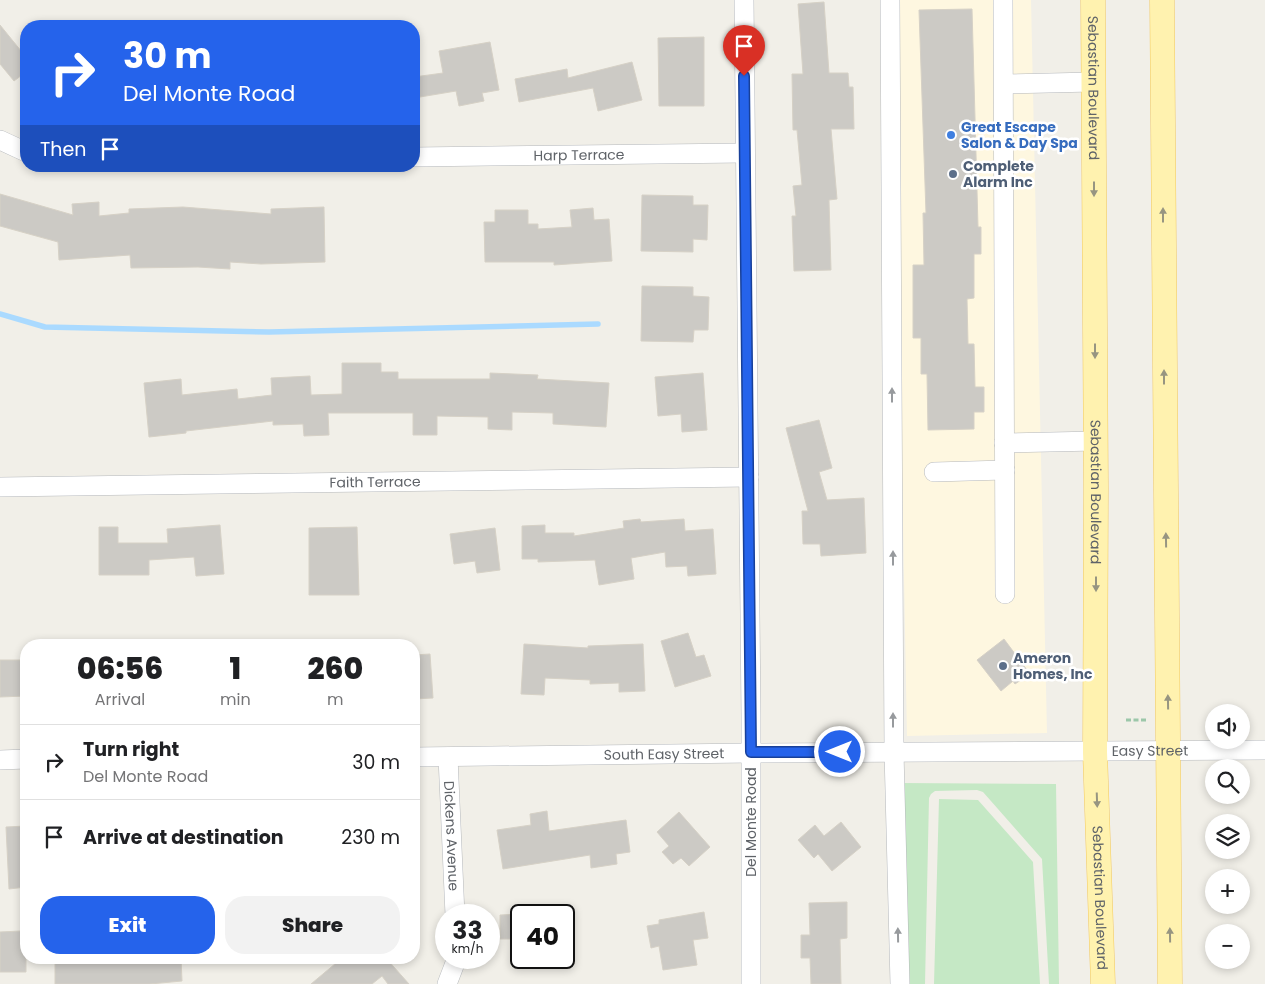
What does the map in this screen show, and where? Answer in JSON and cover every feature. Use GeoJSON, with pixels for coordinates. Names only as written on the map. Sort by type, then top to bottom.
{"type":"FeatureCollection","features":[{"type":"Feature","properties":{"kind":"main road","name":"Sebastian Boulevard"},"geometry":{"type":"LineString","coordinates":[[1092,0],[1096,441],[1095,752],[1103,984]]}},
{"type":"Feature","properties":{"kind":"main road"},"geometry":{"type":"LineString","coordinates":[[1162,0],[1170,984]]}},
{"type":"Feature","properties":{"kind":"street","name":"Del Monte Road"},"geometry":{"type":"LineString","coordinates":[[744,0],[751,752],[751,984]]}},
{"type":"Feature","properties":{"kind":"street"},"geometry":{"type":"LineString","coordinates":[[890,0],[894,752],[900,984]]}},
{"type":"Feature","properties":{"kind":"street"},"geometry":{"type":"LineString","coordinates":[[1003,0],[1005,594]]}},
{"type":"Feature","properties":{"kind":"street"},"geometry":{"type":"LineString","coordinates":[[1004,84],[1093,82]]}},
{"type":"Feature","properties":{"kind":"street"},"geometry":{"type":"LineString","coordinates":[[0,140],[20,149]]}},
{"type":"Feature","properties":{"kind":"street","name":"Harp Terrace"},"geometry":{"type":"LineString","coordinates":[[420,157],[744,153]]}},
{"type":"Feature","properties":{"kind":"street"},"geometry":{"type":"LineString","coordinates":[[1004,443],[1096,441]]}},
{"type":"Feature","properties":{"kind":"street"},"geometry":{"type":"LineString","coordinates":[[934,472],[1004,470]]}},
{"type":"Feature","properties":{"kind":"street","name":"Faith Terrace"},"geometry":{"type":"LineString","coordinates":[[0,486],[749,477]]}},
{"type":"Feature","properties":{"kind":"street","name":"Easy Street"},"geometry":{"type":"LineString","coordinates":[[1095,752],[1265,750]]}},
{"type":"Feature","properties":{"kind":"street","name":"South Easy Street"},"geometry":{"type":"LineString","coordinates":[[420,757],[751,752],[1095,752]]}},
{"type":"Feature","properties":{"kind":"street","name":"Dickens Avenue"},"geometry":{"type":"LineString","coordinates":[[448,757],[455,904]]}},
{"type":"Feature","properties":{"kind":"street"},"geometry":{"type":"LineString","coordinates":[[0,760],[20,760]]}},
{"type":"Feature","properties":{"kind":"street"},"geometry":{"type":"LineString","coordinates":[[447,984],[453,969]]}},
{"type":"Feature","properties":{"kind":"path"},"geometry":{"type":"LineString","coordinates":[[1126,720],[1146,720]]}},
{"type":"Feature","properties":{"kind":"shaded area"},"geometry":{"type":"Polygon","coordinates":[[[895,0],[1031,0],[1047,733],[907,736],[895,0]]]}},
{"type":"Feature","properties":{"kind":"green space"},"geometry":{"type":"Polygon","coordinates":[[[898,783],[1056,784],[1059,984],[1049,984],[1042,859],[983,792],[977,790],[935,791],[929,798],[925,984],[901,984],[898,783]]]}},
{"type":"Feature","properties":{"kind":"green space"},"geometry":{"type":"Polygon","coordinates":[[[939,799],[978,800],[1033,862],[1040,984],[934,984],[939,799]]]}},
{"type":"Feature","properties":{"kind":"building"},"geometry":{"type":"Polygon","coordinates":[[[824,2],[829,73],[848,73],[849,87],[853,87],[854,129],[831,129],[837,199],[829,200],[831,270],[794,271],[792,216],[796,216],[793,186],[802,185],[797,130],[793,130],[792,74],[803,74],[798,4],[824,2]]]}},
{"type":"Feature","properties":{"kind":"building"},"geometry":{"type":"Polygon","coordinates":[[[972,9],[978,227],[981,227],[981,254],[974,254],[974,298],[967,299],[968,344],[974,344],[975,387],[984,387],[984,412],[974,412],[974,429],[928,430],[927,374],[921,374],[921,338],[913,338],[913,265],[924,265],[923,213],[926,213],[919,10],[972,9]]]}},
{"type":"Feature","properties":{"kind":"building"},"geometry":{"type":"Polygon","coordinates":[[[0,25],[20,50],[20,76],[14,81],[0,64],[0,25]]]}},
{"type":"Feature","properties":{"kind":"building"},"geometry":{"type":"Polygon","coordinates":[[[704,37],[704,106],[659,106],[658,38],[704,37]]]}},
{"type":"Feature","properties":{"kind":"building"},"geometry":{"type":"Polygon","coordinates":[[[490,42],[499,90],[482,93],[484,101],[459,106],[456,91],[420,97],[420,76],[443,73],[439,51],[490,42]]]}},
{"type":"Feature","properties":{"kind":"building"},"geometry":{"type":"Polygon","coordinates":[[[632,62],[642,100],[598,111],[593,88],[519,102],[515,79],[567,69],[568,78],[632,62]]]}},
{"type":"Feature","properties":{"kind":"building"},"geometry":{"type":"Polygon","coordinates":[[[0,194],[73,215],[72,204],[99,202],[99,216],[129,213],[129,209],[183,207],[271,214],[271,209],[324,207],[325,262],[261,264],[230,262],[230,269],[198,267],[131,268],[130,255],[59,260],[58,242],[0,226],[0,194]]]}},
{"type":"Feature","properties":{"kind":"building"},"geometry":{"type":"Polygon","coordinates":[[[642,195],[693,196],[693,205],[708,205],[707,240],[693,239],[693,252],[641,251],[642,195]]]}},
{"type":"Feature","properties":{"kind":"building"},"geometry":{"type":"Polygon","coordinates":[[[593,208],[594,220],[609,219],[612,261],[554,265],[554,262],[485,262],[484,222],[495,222],[495,210],[528,210],[528,224],[538,224],[538,229],[572,227],[570,210],[593,208]]]}},
{"type":"Feature","properties":{"kind":"building"},"geometry":{"type":"Polygon","coordinates":[[[642,286],[693,287],[693,296],[709,297],[708,330],[694,330],[693,342],[641,341],[642,286]]]}},
{"type":"Feature","properties":{"kind":"building"},"geometry":{"type":"Polygon","coordinates":[[[342,363],[381,363],[381,372],[398,372],[398,379],[490,379],[490,373],[538,375],[537,379],[609,383],[606,427],[553,424],[553,413],[512,412],[512,430],[488,429],[488,417],[437,416],[437,435],[413,435],[413,413],[328,413],[329,435],[304,436],[303,424],[273,425],[273,421],[149,437],[144,383],[181,379],[182,395],[237,389],[238,399],[272,395],[271,378],[310,376],[311,395],[342,394],[342,363]]]}},
{"type":"Feature","properties":{"kind":"building"},"geometry":{"type":"Polygon","coordinates":[[[703,373],[707,430],[682,432],[681,414],[658,416],[655,377],[703,373]]]}},
{"type":"Feature","properties":{"kind":"building"},"geometry":{"type":"Polygon","coordinates":[[[819,420],[832,468],[819,472],[827,500],[864,498],[866,553],[821,556],[820,544],[803,544],[802,511],[808,511],[786,428],[819,420]]]}},
{"type":"Feature","properties":{"kind":"building"},"geometry":{"type":"Polygon","coordinates":[[[640,519],[641,522],[684,519],[685,531],[713,529],[716,574],[688,576],[687,566],[666,567],[665,552],[631,558],[634,579],[599,585],[595,560],[538,562],[538,559],[522,559],[522,526],[545,525],[545,533],[574,533],[574,536],[624,528],[623,521],[640,519]]]}},
{"type":"Feature","properties":{"kind":"building"},"geometry":{"type":"Polygon","coordinates":[[[220,525],[224,574],[196,576],[194,557],[149,560],[149,575],[99,575],[99,527],[118,527],[118,543],[168,543],[167,529],[220,525]]]}},
{"type":"Feature","properties":{"kind":"building"},"geometry":{"type":"Polygon","coordinates":[[[357,527],[359,595],[309,595],[309,528],[357,527]]]}},
{"type":"Feature","properties":{"kind":"building"},"geometry":{"type":"Polygon","coordinates":[[[495,528],[500,570],[477,573],[475,561],[454,564],[450,534],[495,528]]]}},
{"type":"Feature","properties":{"kind":"building"},"geometry":{"type":"Polygon","coordinates":[[[688,633],[696,657],[704,655],[711,676],[675,687],[661,641],[688,633]]]}},
{"type":"Feature","properties":{"kind":"building"},"geometry":{"type":"Polygon","coordinates":[[[1004,639],[1030,674],[1015,684],[1013,681],[1001,691],[977,660],[1004,639]]]}},
{"type":"Feature","properties":{"kind":"building"},"geometry":{"type":"Polygon","coordinates":[[[524,644],[588,648],[588,646],[643,644],[645,691],[619,692],[619,683],[590,684],[590,680],[545,678],[544,695],[521,694],[524,644]]]}},
{"type":"Feature","properties":{"kind":"building"},"geometry":{"type":"Polygon","coordinates":[[[430,654],[433,698],[420,699],[420,655],[430,654]]]}},
{"type":"Feature","properties":{"kind":"building"},"geometry":{"type":"Polygon","coordinates":[[[0,660],[20,660],[20,696],[0,697],[0,660]]]}},
{"type":"Feature","properties":{"kind":"building"},"geometry":{"type":"Polygon","coordinates":[[[547,811],[549,831],[626,820],[630,852],[616,854],[617,864],[591,868],[590,855],[503,869],[497,830],[531,825],[530,814],[547,811]]]}},
{"type":"Feature","properties":{"kind":"building"},"geometry":{"type":"Polygon","coordinates":[[[679,812],[710,847],[689,866],[681,858],[673,864],[662,852],[669,846],[657,832],[679,812]]]}},
{"type":"Feature","properties":{"kind":"building"},"geometry":{"type":"Polygon","coordinates":[[[841,822],[861,847],[832,871],[818,854],[814,858],[798,840],[815,825],[824,836],[841,822]]]}},
{"type":"Feature","properties":{"kind":"building"},"geometry":{"type":"Polygon","coordinates":[[[20,826],[20,888],[9,889],[6,827],[20,826]]]}},
{"type":"Feature","properties":{"kind":"building"},"geometry":{"type":"Polygon","coordinates":[[[847,902],[847,938],[840,939],[841,984],[811,984],[810,958],[801,958],[801,935],[810,935],[809,903],[847,902]]]}},
{"type":"Feature","properties":{"kind":"building"},"geometry":{"type":"Polygon","coordinates":[[[704,912],[708,938],[693,940],[697,965],[663,970],[659,946],[651,948],[647,926],[659,924],[659,920],[704,912]]]}},
{"type":"Feature","properties":{"kind":"building"},"geometry":{"type":"Polygon","coordinates":[[[500,915],[510,915],[510,939],[500,939],[500,915]]]}},
{"type":"Feature","properties":{"kind":"building"},"geometry":{"type":"Polygon","coordinates":[[[20,931],[20,964],[26,964],[26,972],[0,972],[0,932],[20,931]]]}},
{"type":"Feature","properties":{"kind":"building"},"geometry":{"type":"Polygon","coordinates":[[[55,964],[181,964],[182,981],[150,984],[55,984],[55,964]]]}},
{"type":"Feature","properties":{"kind":"building"},"geometry":{"type":"Polygon","coordinates":[[[335,964],[391,964],[409,984],[388,984],[382,976],[372,984],[311,984],[335,964]]]}},
{"type":"Feature","properties":{"kind":"waterway"},"geometry":{"type":"LineString","coordinates":[[0,314],[45,327],[269,332],[598,324]]}},
{"type":"Feature","properties":{"kind":"place","name":"Great Escape Salon & Day Spa"},"geometry":{"type":"Point","coordinates":[951,135]}},
{"type":"Feature","properties":{"kind":"place","name":"Complete Alarm Inc"},"geometry":{"type":"Point","coordinates":[953,174]}},
{"type":"Feature","properties":{"kind":"place","name":"Ameron Homes, Inc"},"geometry":{"type":"Point","coordinates":[1003,666]}},
{"type":"Feature","properties":{"kind":"route"},"geometry":{"type":"LineString","coordinates":[[744,76],[751,752],[840,752]]}}]}
